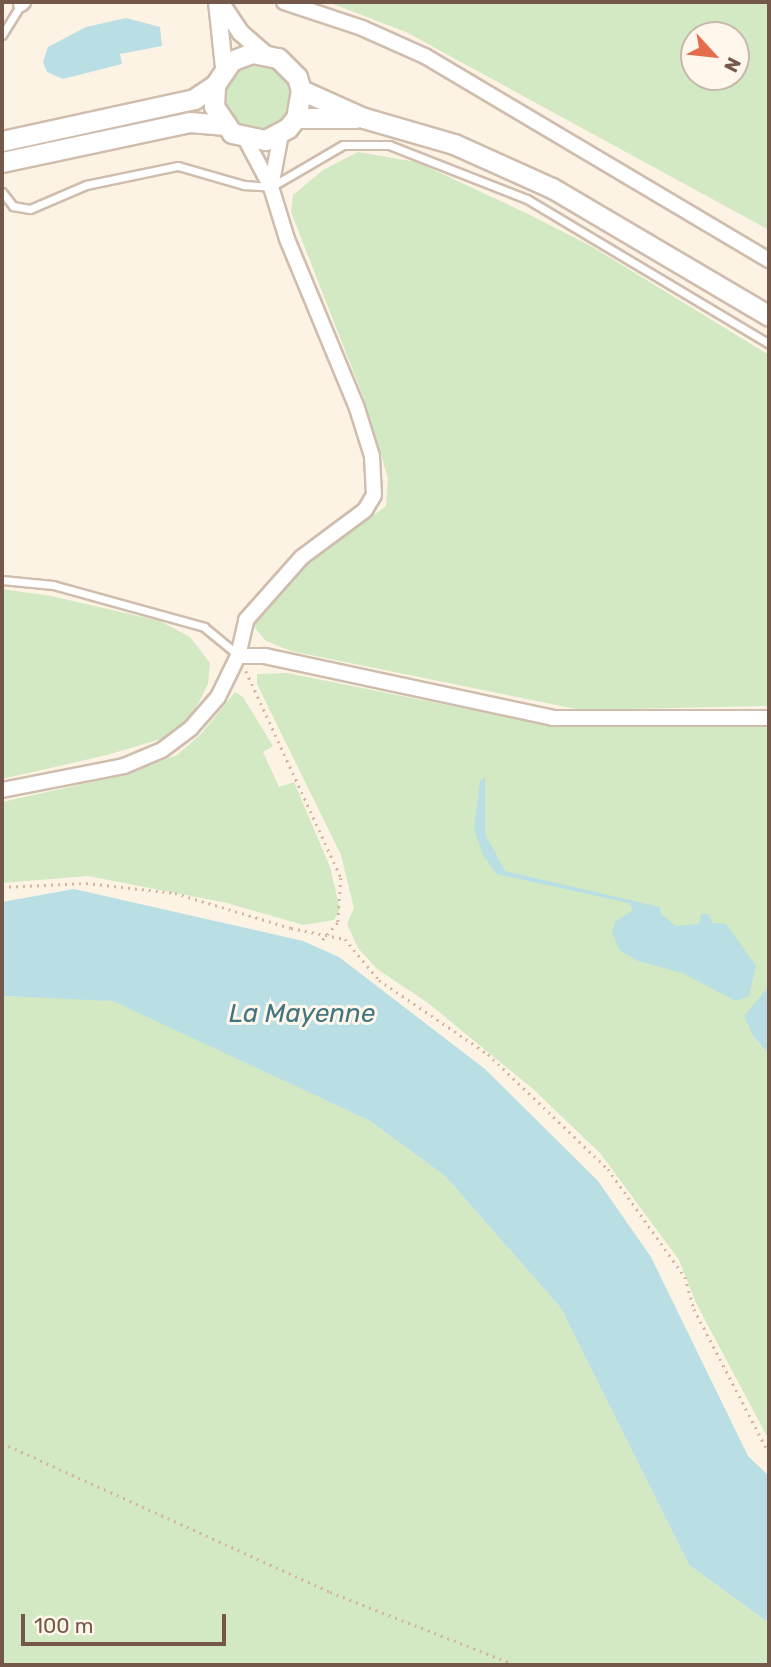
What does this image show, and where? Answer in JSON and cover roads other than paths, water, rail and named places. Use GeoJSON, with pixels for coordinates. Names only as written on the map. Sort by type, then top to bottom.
{"type":"FeatureCollection","features":[{"type":"Feature","properties":{"kind":"main road"},"geometry":{"type":"LineString","coordinates":[[2,141],[194,99],[239,57],[265,54],[289,66],[301,90],[296,118],[281,134],[265,141],[246,139],[223,125],[190,122],[2,162]]}},
{"type":"Feature","properties":{"kind":"main road"},"geometry":{"type":"LineString","coordinates":[[219,76],[214,106],[223,125]]}},
{"type":"Feature","properties":{"kind":"main road"},"geometry":{"type":"LineString","coordinates":[[301,90],[364,118],[454,144],[552,188],[769,316]]}},
{"type":"Feature","properties":{"kind":"main road"},"geometry":{"type":"LineString","coordinates":[[296,118],[364,118]]}},
{"type":"Feature","properties":{"kind":"street"},"geometry":{"type":"LineString","coordinates":[[219,2],[241,33],[265,54]]}},
{"type":"Feature","properties":{"kind":"street"},"geometry":{"type":"LineString","coordinates":[[219,2],[219,76]]}},
{"type":"Feature","properties":{"kind":"street"},"geometry":{"type":"LineString","coordinates":[[284,2],[362,28],[425,56],[769,260]]}},
{"type":"Feature","properties":{"kind":"street"},"geometry":{"type":"LineString","coordinates":[[271,187],[281,134]]}},
{"type":"Feature","properties":{"kind":"street"},"geometry":{"type":"LineString","coordinates":[[2,790],[124,766],[162,750],[191,728],[218,697],[238,656],[246,620],[302,557],[365,510],[377,479],[356,408],[287,239],[271,187],[246,139]]}},
{"type":"Feature","properties":{"kind":"street"},"geometry":{"type":"LineString","coordinates":[[238,656],[265,656],[553,718],[769,718]]}},
{"type":"Feature","properties":{"kind":"lane"},"geometry":{"type":"LineString","coordinates":[[2,35],[22,3]]}},
{"type":"Feature","properties":{"kind":"lane"},"geometry":{"type":"LineString","coordinates":[[2,192],[13,206],[30,209],[86,185],[178,166],[244,185],[271,187],[343,145],[389,145],[527,199],[769,344]]}},
{"type":"Feature","properties":{"kind":"lane"},"geometry":{"type":"LineString","coordinates":[[2,580],[53,585],[204,627],[238,656]]}},
{"type":"Feature","properties":{"kind":"water"},"geometry":{"type":"Polygon","coordinates":[[[126,18],[160,27],[162,46],[120,54],[122,64],[63,79],[47,72],[43,62],[48,47],[86,27],[126,18]]]}},
{"type":"Feature","properties":{"kind":"water"},"geometry":{"type":"Polygon","coordinates":[[[485,777],[485,834],[505,871],[660,907],[661,914],[676,926],[699,924],[701,914],[708,914],[713,923],[726,924],[756,966],[749,996],[736,1001],[682,973],[638,961],[619,950],[612,932],[615,922],[633,910],[629,903],[496,874],[482,853],[474,828],[480,781],[485,777]]]}},
{"type":"Feature","properties":{"kind":"water","name":"La Mayenne"},"geometry":{"type":"Polygon","coordinates":[[[74,889],[303,941],[339,957],[485,1069],[598,1181],[651,1257],[748,1456],[769,1476],[769,1623],[689,1565],[561,1308],[445,1176],[370,1121],[113,1001],[2,996],[2,902],[74,889]]]}},
{"type":"Feature","properties":{"kind":"water"},"geometry":{"type":"Polygon","coordinates":[[[769,986],[769,1054],[754,1037],[744,1016],[769,986]]]}}]}
